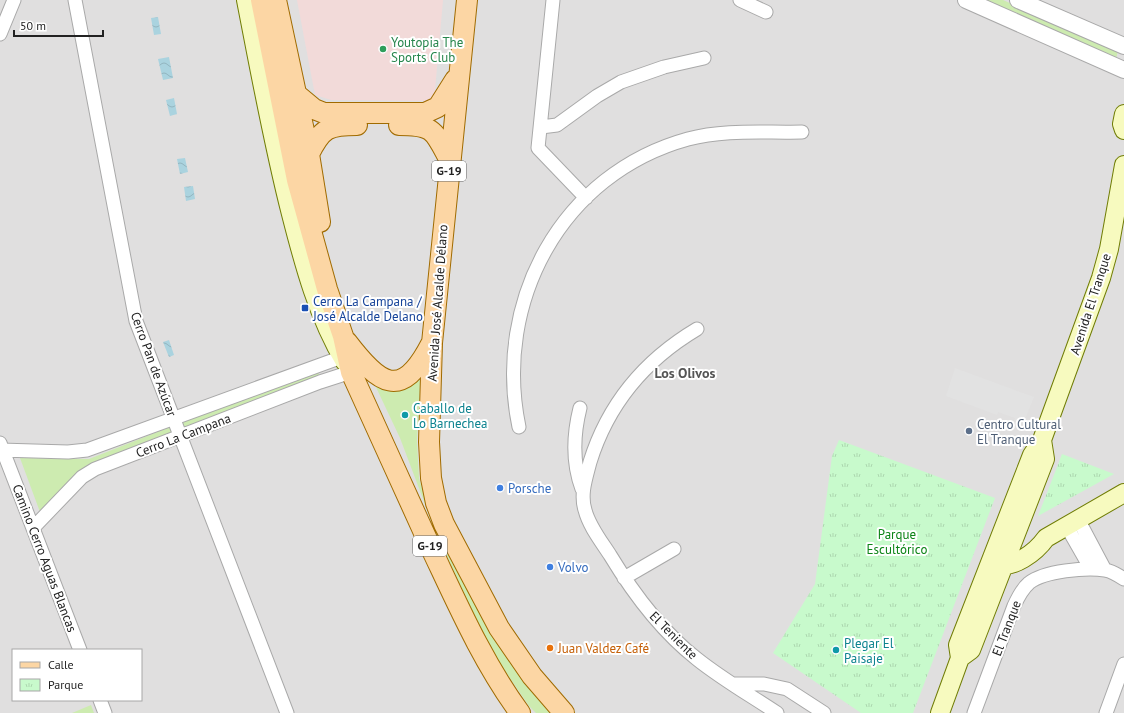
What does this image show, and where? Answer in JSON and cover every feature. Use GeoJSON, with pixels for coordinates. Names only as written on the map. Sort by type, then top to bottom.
{"type":"FeatureCollection","features":[{"type":"Feature","properties":{"kind":"main road","name":"G-19"},"geometry":{"type":"LineString","coordinates":[[246,0],[280,174],[306,271],[318,304],[473,636],[497,680],[520,713]]}},
{"type":"Feature","properties":{"kind":"main road"},"geometry":{"type":"LineString","coordinates":[[261,0],[297,180],[327,289],[343,336],[346,364]]}},
{"type":"Feature","properties":{"kind":"main road"},"geometry":{"type":"LineString","coordinates":[[276,0],[309,154],[322,234],[327,289]]}},
{"type":"Feature","properties":{"kind":"main road","name":"Avenida José Alcalde Délano"},"geometry":{"type":"LineString","coordinates":[[467,0],[432,342],[429,460],[436,503],[444,524],[499,628],[532,676],[564,713]]}},
{"type":"Feature","properties":{"kind":"main road"},"geometry":{"type":"LineString","coordinates":[[296,94],[314,110],[324,113],[425,113],[438,107],[459,72]]}},
{"type":"Feature","properties":{"kind":"main road"},"geometry":{"type":"LineString","coordinates":[[1124,114],[1122,124],[1124,130]]}},
{"type":"Feature","properties":{"kind":"main road"},"geometry":{"type":"LineString","coordinates":[[309,154],[315,142],[325,131],[337,125],[419,125],[435,134],[450,161]]}},
{"type":"Feature","properties":{"kind":"main road","name":"Avenida El Tranque"},"geometry":{"type":"LineString","coordinates":[[999,558],[1032,455],[1042,440],[1101,278],[1109,249],[1124,165]]}},
{"type":"Feature","properties":{"kind":"main road"},"geometry":{"type":"LineString","coordinates":[[343,336],[366,367],[377,376],[390,381],[401,380],[410,375],[422,361],[432,342]]}},
{"type":"Feature","properties":{"kind":"main road","name":"Avenida El Tranque"},"geometry":{"type":"LineString","coordinates":[[940,713],[960,658],[958,645],[999,558],[1024,515],[1045,459],[1042,440]]}},
{"type":"Feature","properties":{"kind":"main road"},"geometry":{"type":"LineString","coordinates":[[999,558],[1040,537],[1061,530],[1124,493]]}},
{"type":"Feature","properties":{"kind":"main road"},"geometry":{"type":"LineString","coordinates":[[1024,515],[1028,527],[1035,532],[1061,530]]}},
{"type":"Feature","properties":{"kind":"street"},"geometry":{"type":"LineString","coordinates":[[0,34],[14,0]]}},
{"type":"Feature","properties":{"kind":"street","name":"Cerro Pan de Azúcar"},"geometry":{"type":"LineString","coordinates":[[75,0],[136,321],[287,713]]}},
{"type":"Feature","properties":{"kind":"street"},"geometry":{"type":"LineString","coordinates":[[553,0],[538,144],[541,153],[586,198]]}},
{"type":"Feature","properties":{"kind":"street"},"geometry":{"type":"LineString","coordinates":[[740,0],[766,12]]}},
{"type":"Feature","properties":{"kind":"street"},"geometry":{"type":"LineString","coordinates":[[966,0],[1124,70]]}},
{"type":"Feature","properties":{"kind":"street"},"geometry":{"type":"LineString","coordinates":[[1018,0],[1124,46]]}},
{"type":"Feature","properties":{"kind":"street"},"geometry":{"type":"LineString","coordinates":[[995,13],[1008,10],[1035,23],[1044,24],[1048,13]]}},
{"type":"Feature","properties":{"kind":"street"},"geometry":{"type":"LineString","coordinates":[[540,127],[557,125],[597,96],[622,82],[664,67],[704,58]]}},
{"type":"Feature","properties":{"kind":"street"},"geometry":{"type":"LineString","coordinates":[[519,427],[515,408],[512,369],[515,336],[520,310],[532,275],[541,258],[561,226],[586,198],[602,184],[635,162],[652,153],[686,140],[730,132],[802,132]]}},
{"type":"Feature","properties":{"kind":"street","name":"El Teniente"},"geometry":{"type":"LineString","coordinates":[[583,491],[596,443],[604,424],[625,391],[655,358],[697,328]]}},
{"type":"Feature","properties":{"kind":"street","name":"Cerro La Campana"},"geometry":{"type":"LineString","coordinates":[[1,448],[80,452],[101,446],[174,418],[346,364]]}},
{"type":"Feature","properties":{"kind":"street","name":"Cerro La Campana"},"geometry":{"type":"LineString","coordinates":[[33,528],[82,478],[95,469],[320,382],[346,364]]}},
{"type":"Feature","properties":{"kind":"street","name":"El Teniente"},"geometry":{"type":"LineString","coordinates":[[580,408],[575,432],[574,456],[583,491],[583,501],[588,518],[624,578],[649,611],[679,643],[708,667],[777,713]]}},
{"type":"Feature","properties":{"kind":"street","name":"Camino Cerro Aguas Blancas"},"geometry":{"type":"LineString","coordinates":[[1,448],[80,649]]}},
{"type":"Feature","properties":{"kind":"street"},"geometry":{"type":"LineString","coordinates":[[1061,530],[1091,569]]}},
{"type":"Feature","properties":{"kind":"street"},"geometry":{"type":"LineString","coordinates":[[1061,530],[1105,570]]}},
{"type":"Feature","properties":{"kind":"street"},"geometry":{"type":"LineString","coordinates":[[624,578],[674,549]]}},
{"type":"Feature","properties":{"kind":"street","name":"El Tranque"},"geometry":{"type":"LineString","coordinates":[[974,713],[1014,606],[1024,588],[1036,579],[1043,576],[1091,569],[1105,570],[1124,579]]}},
{"type":"Feature","properties":{"kind":"street"},"geometry":{"type":"LineString","coordinates":[[1106,713],[1124,664]]}},
{"type":"Feature","properties":{"kind":"street"},"geometry":{"type":"LineString","coordinates":[[732,684],[764,684],[787,689],[824,713]]}},
{"type":"Feature","properties":{"kind":"street"},"geometry":{"type":"LineString","coordinates":[[100,701],[105,713]]}},
{"type":"Feature","properties":{"kind":"shaded area"},"geometry":{"type":"Polygon","coordinates":[[[0,0],[1124,0],[1124,713],[0,713],[0,0]]]}},
{"type":"Feature","properties":{"kind":"shaded area"},"geometry":{"type":"Polygon","coordinates":[[[297,0],[443,0],[434,101],[331,100],[315,95],[297,0]]]}},
{"type":"Feature","properties":{"kind":"shaded area"},"geometry":{"type":"Polygon","coordinates":[[[955,368],[1034,397],[1023,424],[1014,421],[1015,418],[998,412],[997,415],[946,396],[955,368]]]}},
{"type":"Feature","properties":{"kind":"green space"},"geometry":{"type":"Polygon","coordinates":[[[982,0],[1003,0],[1118,51],[1116,59],[982,0]]]}},
{"type":"Feature","properties":{"kind":"green space"},"geometry":{"type":"Polygon","coordinates":[[[317,369],[320,377],[92,463],[40,512],[20,458],[89,459],[317,369]]]}},
{"type":"Feature","properties":{"kind":"green space"},"geometry":{"type":"Polygon","coordinates":[[[421,375],[417,440],[419,478],[426,502],[551,713],[536,713],[529,706],[499,662],[476,619],[434,528],[400,438],[374,383],[421,375]]]}},
{"type":"Feature","properties":{"kind":"green space","name":"Parque Escultórico"},"geometry":{"type":"Polygon","coordinates":[[[839,440],[995,498],[913,713],[861,713],[773,653],[815,584],[832,456],[839,440]]]}},
{"type":"Feature","properties":{"kind":"green space"},"geometry":{"type":"Polygon","coordinates":[[[1062,454],[1114,474],[1038,516],[1062,454]]]}},
{"type":"Feature","properties":{"kind":"green space"},"geometry":{"type":"Polygon","coordinates":[[[91,705],[94,713],[72,713],[91,705]]]}},
{"type":"Feature","properties":{"kind":"water"},"geometry":{"type":"Polygon","coordinates":[[[158,17],[161,34],[154,35],[151,18],[158,17]]]}},
{"type":"Feature","properties":{"kind":"water"},"geometry":{"type":"Polygon","coordinates":[[[169,57],[173,78],[163,80],[158,59],[169,57]]]}},
{"type":"Feature","properties":{"kind":"water"},"geometry":{"type":"Polygon","coordinates":[[[174,98],[177,114],[170,116],[166,100],[174,98]]]}},
{"type":"Feature","properties":{"kind":"water"},"geometry":{"type":"Polygon","coordinates":[[[185,158],[188,172],[180,174],[177,159],[185,158]]]}},
{"type":"Feature","properties":{"kind":"water"},"geometry":{"type":"Polygon","coordinates":[[[193,186],[195,199],[186,201],[184,187],[193,186]]]}},
{"type":"Feature","properties":{"kind":"water"},"geometry":{"type":"Polygon","coordinates":[[[169,340],[174,355],[169,357],[163,342],[169,340]]]}},
{"type":"Feature","properties":{"kind":"place","name":"Youtopia The Sports Club"},"geometry":{"type":"Point","coordinates":[383,49]}},
{"type":"Feature","properties":{"kind":"place","name":"Cerro La Campana / José Alcalde Delano"},"geometry":{"type":"Point","coordinates":[305,308]}},
{"type":"Feature","properties":{"kind":"place","name":"Caballo de Lo Barnechea"},"geometry":{"type":"Point","coordinates":[405,415]}},
{"type":"Feature","properties":{"kind":"place","name":"Centro Cultural El Tranque"},"geometry":{"type":"Point","coordinates":[969,431]}},
{"type":"Feature","properties":{"kind":"place","name":"Porsche"},"geometry":{"type":"Point","coordinates":[500,488]}},
{"type":"Feature","properties":{"kind":"place","name":"Volvo"},"geometry":{"type":"Point","coordinates":[550,567]}},
{"type":"Feature","properties":{"kind":"place","name":"Juan Valdez Café"},"geometry":{"type":"Point","coordinates":[550,648]}},
{"type":"Feature","properties":{"kind":"place","name":"Plegar El Paisaje"},"geometry":{"type":"Point","coordinates":[836,650]}},
{"type":"Feature","properties":{"kind":"district","name":"Los Olivos"},"geometry":{"type":"Point","coordinates":[685,373]}}]}
